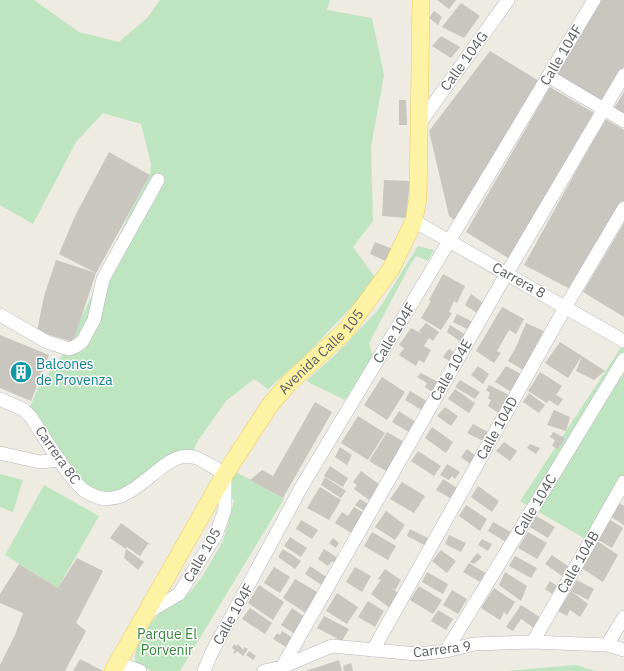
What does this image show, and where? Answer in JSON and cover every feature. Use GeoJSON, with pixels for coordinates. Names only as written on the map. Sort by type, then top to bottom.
{"type":"FeatureCollection","features":[{"type":"Feature","properties":{"kind":"main road","name":"Avenida Calle 105"},"geometry":{"type":"LineString","coordinates":[[115,666],[142,616],[225,474],[275,400],[289,383],[346,330],[366,306],[391,269],[414,221],[418,198],[421,0]]}},
{"type":"Feature","properties":{"kind":"street","name":"Calle 104G"},"geometry":{"type":"LineString","coordinates":[[420,123],[508,0]]}},
{"type":"Feature","properties":{"kind":"street","name":"Calle 104F"},"geometry":{"type":"LineString","coordinates":[[204,671],[212,652],[302,486],[594,0]]}},
{"type":"Feature","properties":{"kind":"street","name":"Calle 104E"},"geometry":{"type":"LineString","coordinates":[[282,667],[507,273],[624,75]]}},
{"type":"Feature","properties":{"kind":"street"},"geometry":{"type":"LineString","coordinates":[[548,76],[624,121]]}},
{"type":"Feature","properties":{"kind":"street"},"geometry":{"type":"LineString","coordinates":[[0,315],[47,342],[69,349],[82,342],[94,320],[104,279],[158,180]]}},
{"type":"Feature","properties":{"kind":"street","name":"Calle 104D"},"geometry":{"type":"LineString","coordinates":[[373,650],[566,306],[624,208]]}},
{"type":"Feature","properties":{"kind":"street","name":"Carrera 8"},"geometry":{"type":"LineString","coordinates":[[414,221],[566,306],[624,341]]}},
{"type":"Feature","properties":{"kind":"street","name":"Calle 104C"},"geometry":{"type":"LineString","coordinates":[[446,651],[624,359]]}},
{"type":"Feature","properties":{"kind":"street","name":"Carrera 8C"},"geometry":{"type":"LineString","coordinates":[[0,399],[24,410],[31,417],[60,460],[84,491],[102,499],[113,498],[126,494],[171,462],[180,458],[192,456],[225,474]]}},
{"type":"Feature","properties":{"kind":"street"},"geometry":{"type":"LineString","coordinates":[[0,453],[40,462],[60,460]]}},
{"type":"Feature","properties":{"kind":"street","name":"Calle 105"},"geometry":{"type":"LineString","coordinates":[[142,616],[179,594],[216,535],[225,509],[225,474]]}},
{"type":"Feature","properties":{"kind":"street","name":"Calle 104B"},"geometry":{"type":"LineString","coordinates":[[532,642],[624,482]]}},
{"type":"Feature","properties":{"kind":"street"},"geometry":{"type":"LineString","coordinates":[[607,646],[624,617]]}},
{"type":"Feature","properties":{"kind":"street","name":"Carrera 9"},"geometry":{"type":"LineString","coordinates":[[264,671],[282,667],[332,646],[417,654],[446,651],[474,644],[532,642],[607,646],[624,650]]}},
{"type":"Feature","properties":{"kind":"street"},"geometry":{"type":"LineString","coordinates":[[115,666],[140,671]]}},
{"type":"Feature","properties":{"kind":"green space"},"geometry":{"type":"Polygon","coordinates":[[[0,0],[34,0],[79,32],[119,42],[147,18],[160,0],[330,0],[327,10],[372,18],[384,75],[371,147],[373,221],[353,247],[377,280],[305,356],[268,389],[254,379],[226,401],[197,442],[192,454],[111,497],[81,483],[30,407],[39,385],[73,342],[79,323],[130,212],[150,175],[151,164],[141,124],[103,113],[76,142],[33,224],[0,205],[0,0]]]}},
{"type":"Feature","properties":{"kind":"green space"},"geometry":{"type":"Polygon","coordinates":[[[418,246],[434,250],[428,261],[416,256],[409,267],[369,343],[373,356],[345,400],[306,381],[336,354],[379,309],[418,246]]]}},
{"type":"Feature","properties":{"kind":"green space"},"geometry":{"type":"Polygon","coordinates":[[[624,343],[624,480],[589,541],[520,501],[624,343]]]}},
{"type":"Feature","properties":{"kind":"green space","name":"Parque El Porvenir"},"geometry":{"type":"Polygon","coordinates":[[[231,469],[284,499],[180,671],[152,671],[136,663],[135,656],[137,645],[147,626],[168,605],[190,592],[202,577],[223,541],[234,501],[230,495],[231,469]]]}},
{"type":"Feature","properties":{"kind":"green space"},"geometry":{"type":"Polygon","coordinates":[[[0,474],[23,480],[13,512],[0,507],[0,474]]]}},
{"type":"Feature","properties":{"kind":"green space"},"geometry":{"type":"Polygon","coordinates":[[[44,485],[99,516],[58,588],[5,555],[44,485]]]}},
{"type":"Feature","properties":{"kind":"green space"},"geometry":{"type":"Polygon","coordinates":[[[576,665],[596,671],[506,671],[576,665]]]}},
{"type":"Feature","properties":{"kind":"building"},"geometry":{"type":"Polygon","coordinates":[[[437,0],[456,0],[449,9],[437,0]]]}},
{"type":"Feature","properties":{"kind":"building"},"geometry":{"type":"Polygon","coordinates":[[[597,0],[624,0],[624,67],[601,106],[553,77],[597,0]]]}},
{"type":"Feature","properties":{"kind":"building"},"geometry":{"type":"Polygon","coordinates":[[[461,3],[480,16],[464,38],[442,27],[461,3]]]}},
{"type":"Feature","properties":{"kind":"building"},"geometry":{"type":"Polygon","coordinates":[[[434,11],[442,17],[438,25],[429,18],[434,11]]]}},
{"type":"Feature","properties":{"kind":"building"},"geometry":{"type":"Polygon","coordinates":[[[441,36],[460,47],[451,58],[432,46],[441,36]]]}},
{"type":"Feature","properties":{"kind":"building"},"geometry":{"type":"Polygon","coordinates":[[[490,51],[539,81],[458,223],[449,216],[429,131],[490,51]]]}},
{"type":"Feature","properties":{"kind":"building"},"geometry":{"type":"Polygon","coordinates":[[[550,87],[594,113],[515,258],[510,255],[508,258],[466,232],[550,87]]]}},
{"type":"Feature","properties":{"kind":"building"},"geometry":{"type":"Polygon","coordinates":[[[624,92],[624,118],[613,110],[624,92]]]}},
{"type":"Feature","properties":{"kind":"building"},"geometry":{"type":"Polygon","coordinates":[[[399,100],[406,100],[407,125],[399,125],[399,100]]]}},
{"type":"Feature","properties":{"kind":"building"},"geometry":{"type":"Polygon","coordinates":[[[605,119],[624,130],[624,201],[572,290],[524,265],[605,119]]]}},
{"type":"Feature","properties":{"kind":"building"},"geometry":{"type":"Polygon","coordinates":[[[109,152],[150,175],[96,273],[59,254],[74,218],[109,152]]]}},
{"type":"Feature","properties":{"kind":"building"},"geometry":{"type":"Polygon","coordinates":[[[384,180],[410,181],[406,218],[382,216],[384,180]]]}},
{"type":"Feature","properties":{"kind":"building"},"geometry":{"type":"Polygon","coordinates":[[[624,223],[624,317],[583,292],[624,223]]]}},
{"type":"Feature","properties":{"kind":"building"},"geometry":{"type":"Polygon","coordinates":[[[375,242],[393,249],[388,262],[370,254],[375,242]]]}},
{"type":"Feature","properties":{"kind":"building"},"geometry":{"type":"Polygon","coordinates":[[[56,260],[96,273],[73,342],[37,331],[44,296],[56,260]]]}},
{"type":"Feature","properties":{"kind":"building"},"geometry":{"type":"Polygon","coordinates":[[[443,274],[465,286],[457,303],[454,301],[449,312],[452,313],[441,330],[421,318],[431,301],[429,300],[443,274]]]}},
{"type":"Feature","properties":{"kind":"building"},"geometry":{"type":"Polygon","coordinates":[[[471,294],[486,305],[480,315],[465,305],[471,294]]]}},
{"type":"Feature","properties":{"kind":"building"},"geometry":{"type":"Polygon","coordinates":[[[502,307],[524,319],[516,334],[509,330],[497,351],[501,353],[494,363],[476,351],[502,307]]]}},
{"type":"Feature","properties":{"kind":"building"},"geometry":{"type":"Polygon","coordinates":[[[457,314],[473,322],[467,329],[453,322],[457,314]]]}},
{"type":"Feature","properties":{"kind":"building"},"geometry":{"type":"Polygon","coordinates":[[[426,323],[439,332],[433,341],[429,338],[424,346],[431,350],[424,363],[419,360],[416,366],[399,355],[404,348],[399,345],[411,328],[423,334],[419,331],[426,323]]]}},
{"type":"Feature","properties":{"kind":"building"},"geometry":{"type":"Polygon","coordinates":[[[526,323],[546,332],[525,371],[508,361],[516,347],[526,323]]]}},
{"type":"Feature","properties":{"kind":"building"},"geometry":{"type":"Polygon","coordinates":[[[450,325],[466,335],[461,342],[447,332],[450,325]]]}},
{"type":"Feature","properties":{"kind":"building","name":"Balcones de Provenza"},"geometry":{"type":"Polygon","coordinates":[[[0,335],[49,355],[31,401],[0,388],[0,335]]]}},
{"type":"Feature","properties":{"kind":"building"},"geometry":{"type":"Polygon","coordinates":[[[560,342],[582,356],[568,378],[545,363],[560,342]]]}},
{"type":"Feature","properties":{"kind":"building"},"geometry":{"type":"Polygon","coordinates":[[[449,349],[457,354],[451,362],[443,357],[449,349]]]}},
{"type":"Feature","properties":{"kind":"building"},"geometry":{"type":"Polygon","coordinates":[[[582,356],[605,371],[594,380],[576,371],[582,356]]]}},
{"type":"Feature","properties":{"kind":"building"},"geometry":{"type":"Polygon","coordinates":[[[478,366],[489,374],[483,384],[471,375],[478,366]]]}},
{"type":"Feature","properties":{"kind":"building"},"geometry":{"type":"Polygon","coordinates":[[[506,366],[521,374],[510,391],[495,382],[506,366]]]}},
{"type":"Feature","properties":{"kind":"building"},"geometry":{"type":"Polygon","coordinates":[[[540,372],[562,386],[556,395],[563,399],[558,406],[549,400],[547,403],[528,391],[540,372]]]}},
{"type":"Feature","properties":{"kind":"building"},"geometry":{"type":"Polygon","coordinates":[[[421,373],[440,383],[434,393],[425,387],[427,383],[417,377],[421,373]]]}},
{"type":"Feature","properties":{"kind":"building"},"geometry":{"type":"Polygon","coordinates":[[[382,377],[405,392],[387,420],[364,405],[382,377]]]}},
{"type":"Feature","properties":{"kind":"building"},"geometry":{"type":"Polygon","coordinates":[[[460,380],[480,392],[475,399],[455,387],[460,380]]]}},
{"type":"Feature","properties":{"kind":"building"},"geometry":{"type":"Polygon","coordinates":[[[489,385],[511,396],[500,414],[488,406],[491,400],[488,398],[490,393],[486,390],[489,385]]]}},
{"type":"Feature","properties":{"kind":"building"},"geometry":{"type":"Polygon","coordinates":[[[455,389],[475,403],[469,413],[448,399],[455,389]]]}},
{"type":"Feature","properties":{"kind":"building"},"geometry":{"type":"Polygon","coordinates":[[[410,391],[430,403],[425,412],[405,400],[410,391]]]}},
{"type":"Feature","properties":{"kind":"building"},"geometry":{"type":"Polygon","coordinates":[[[529,393],[545,405],[539,413],[523,402],[529,393]]]}},
{"type":"Feature","properties":{"kind":"building"},"geometry":{"type":"Polygon","coordinates":[[[315,402],[332,412],[283,498],[250,480],[262,470],[273,476],[315,402]]]}},
{"type":"Feature","properties":{"kind":"building"},"geometry":{"type":"Polygon","coordinates":[[[445,407],[458,416],[451,426],[437,416],[445,407]]]}},
{"type":"Feature","properties":{"kind":"building"},"geometry":{"type":"Polygon","coordinates":[[[554,410],[570,417],[566,431],[547,425],[554,410]]]}},
{"type":"Feature","properties":{"kind":"building"},"geometry":{"type":"Polygon","coordinates":[[[399,411],[419,424],[412,434],[392,422],[399,411]]]}},
{"type":"Feature","properties":{"kind":"building"},"geometry":{"type":"Polygon","coordinates":[[[358,416],[385,433],[368,460],[341,443],[358,416]]]}},
{"type":"Feature","properties":{"kind":"building"},"geometry":{"type":"Polygon","coordinates":[[[473,424],[488,432],[483,441],[467,433],[473,424]]]}},
{"type":"Feature","properties":{"kind":"building"},"geometry":{"type":"Polygon","coordinates":[[[432,427],[453,442],[446,453],[425,438],[432,427]]]}},
{"type":"Feature","properties":{"kind":"building"},"geometry":{"type":"Polygon","coordinates":[[[387,432],[406,443],[388,472],[369,461],[387,432]]]}},
{"type":"Feature","properties":{"kind":"building"},"geometry":{"type":"Polygon","coordinates":[[[553,432],[565,438],[558,449],[552,446],[555,440],[550,437],[553,432]]]}},
{"type":"Feature","properties":{"kind":"building"},"geometry":{"type":"Polygon","coordinates":[[[504,442],[517,451],[510,461],[496,451],[504,442]]]}},
{"type":"Feature","properties":{"kind":"building"},"geometry":{"type":"Polygon","coordinates":[[[530,444],[540,448],[536,454],[527,448],[530,444]]]}},
{"type":"Feature","properties":{"kind":"building"},"geometry":{"type":"Polygon","coordinates":[[[340,447],[352,455],[347,465],[335,457],[340,447]]]}},
{"type":"Feature","properties":{"kind":"building"},"geometry":{"type":"Polygon","coordinates":[[[467,449],[476,456],[470,464],[461,457],[467,449]]]}},
{"type":"Feature","properties":{"kind":"building"},"geometry":{"type":"Polygon","coordinates":[[[418,451],[441,466],[434,476],[411,461],[418,451]]]}},
{"type":"Feature","properties":{"kind":"building"},"geometry":{"type":"Polygon","coordinates":[[[447,464],[460,472],[455,479],[452,476],[449,480],[440,475],[447,464]]]}},
{"type":"Feature","properties":{"kind":"building"},"geometry":{"type":"Polygon","coordinates":[[[330,466],[348,478],[343,487],[324,476],[330,466]]]}},
{"type":"Feature","properties":{"kind":"building"},"geometry":{"type":"Polygon","coordinates":[[[361,471],[380,485],[369,500],[354,489],[357,485],[353,482],[361,471]]]}},
{"type":"Feature","properties":{"kind":"building"},"geometry":{"type":"Polygon","coordinates":[[[325,477],[346,491],[341,498],[321,485],[325,477]]]}},
{"type":"Feature","properties":{"kind":"building"},"geometry":{"type":"Polygon","coordinates":[[[443,479],[457,488],[450,498],[436,490],[443,479]]]}},
{"type":"Feature","properties":{"kind":"building"},"geometry":{"type":"Polygon","coordinates":[[[402,482],[425,496],[414,513],[390,499],[402,482]]]}},
{"type":"Feature","properties":{"kind":"building"},"geometry":{"type":"Polygon","coordinates":[[[478,486],[499,501],[492,512],[471,497],[478,486]]]}},
{"type":"Feature","properties":{"kind":"building"},"geometry":{"type":"Polygon","coordinates":[[[320,487],[341,500],[329,520],[307,508],[320,487]]]}},
{"type":"Feature","properties":{"kind":"building"},"geometry":{"type":"Polygon","coordinates":[[[360,499],[370,505],[366,512],[355,505],[360,499]]]}},
{"type":"Feature","properties":{"kind":"building"},"geometry":{"type":"Polygon","coordinates":[[[619,503],[624,506],[624,525],[610,516],[619,503]]]}},
{"type":"Feature","properties":{"kind":"building"},"geometry":{"type":"Polygon","coordinates":[[[466,505],[487,519],[480,531],[459,516],[466,505]]]}},
{"type":"Feature","properties":{"kind":"building"},"geometry":{"type":"Polygon","coordinates":[[[354,507],[366,514],[353,534],[335,523],[342,512],[348,516],[354,507]]]}},
{"type":"Feature","properties":{"kind":"building"},"geometry":{"type":"Polygon","coordinates":[[[386,511],[405,525],[395,540],[375,527],[386,511]]]}},
{"type":"Feature","properties":{"kind":"building"},"geometry":{"type":"Polygon","coordinates":[[[535,515],[555,527],[548,538],[528,526],[535,515]]]}},
{"type":"Feature","properties":{"kind":"building"},"geometry":{"type":"Polygon","coordinates":[[[607,518],[623,528],[612,548],[595,538],[607,518]]]}},
{"type":"Feature","properties":{"kind":"building"},"geometry":{"type":"Polygon","coordinates":[[[301,520],[318,530],[312,539],[296,529],[301,520]]]}},
{"type":"Feature","properties":{"kind":"building"},"geometry":{"type":"Polygon","coordinates":[[[493,522],[511,532],[506,542],[488,531],[493,522]]]}},
{"type":"Feature","properties":{"kind":"building"},"geometry":{"type":"Polygon","coordinates":[[[121,523],[151,545],[148,544],[140,556],[127,547],[126,549],[110,538],[121,523]]]}},
{"type":"Feature","properties":{"kind":"building"},"geometry":{"type":"Polygon","coordinates":[[[410,529],[430,539],[426,546],[407,536],[410,529]]]}},
{"type":"Feature","properties":{"kind":"building"},"geometry":{"type":"Polygon","coordinates":[[[372,532],[396,546],[388,560],[364,546],[372,532]]]}},
{"type":"Feature","properties":{"kind":"building"},"geometry":{"type":"Polygon","coordinates":[[[528,532],[547,543],[537,559],[518,548],[528,532]]]}},
{"type":"Feature","properties":{"kind":"building"},"geometry":{"type":"Polygon","coordinates":[[[449,535],[466,543],[461,552],[445,544],[449,535]]]}},
{"type":"Feature","properties":{"kind":"building"},"geometry":{"type":"Polygon","coordinates":[[[290,537],[307,548],[301,557],[284,546],[290,537]]]}},
{"type":"Feature","properties":{"kind":"building"},"geometry":{"type":"Polygon","coordinates":[[[333,538],[339,543],[336,548],[329,543],[333,538]]]}},
{"type":"Feature","properties":{"kind":"building"},"geometry":{"type":"Polygon","coordinates":[[[482,539],[492,544],[488,551],[478,545],[482,539]]]}},
{"type":"Feature","properties":{"kind":"building"},"geometry":{"type":"Polygon","coordinates":[[[596,540],[618,555],[603,582],[580,567],[596,540]]]}},
{"type":"Feature","properties":{"kind":"building"},"geometry":{"type":"Polygon","coordinates":[[[126,549],[144,562],[138,570],[124,558],[126,549]]]}},
{"type":"Feature","properties":{"kind":"building"},"geometry":{"type":"Polygon","coordinates":[[[283,549],[301,561],[295,569],[278,557],[283,549]]]}},
{"type":"Feature","properties":{"kind":"building"},"geometry":{"type":"Polygon","coordinates":[[[324,549],[338,558],[335,563],[332,561],[328,566],[318,559],[324,549]]]}},
{"type":"Feature","properties":{"kind":"building"},"geometry":{"type":"Polygon","coordinates":[[[441,550],[456,561],[447,573],[432,561],[441,550]]]}},
{"type":"Feature","properties":{"kind":"building"},"geometry":{"type":"Polygon","coordinates":[[[477,553],[482,557],[474,564],[470,562],[477,553]]]}},
{"type":"Feature","properties":{"kind":"building"},"geometry":{"type":"Polygon","coordinates":[[[552,555],[569,567],[562,576],[545,564],[552,555]]]}},
{"type":"Feature","properties":{"kind":"building"},"geometry":{"type":"Polygon","coordinates":[[[515,556],[537,568],[531,578],[509,566],[515,556]]]}},
{"type":"Feature","properties":{"kind":"building"},"geometry":{"type":"Polygon","coordinates":[[[77,558],[103,571],[76,623],[86,631],[65,671],[0,671],[0,665],[15,635],[23,613],[0,603],[0,594],[19,564],[58,588],[77,558]]]}},
{"type":"Feature","properties":{"kind":"building"},"geometry":{"type":"Polygon","coordinates":[[[469,563],[487,574],[482,583],[463,572],[469,563]]]}},
{"type":"Feature","properties":{"kind":"building"},"geometry":{"type":"Polygon","coordinates":[[[310,566],[328,578],[323,586],[305,574],[310,566]]]}},
{"type":"Feature","properties":{"kind":"building"},"geometry":{"type":"Polygon","coordinates":[[[274,567],[290,577],[280,593],[264,583],[274,567]]]}},
{"type":"Feature","properties":{"kind":"building"},"geometry":{"type":"Polygon","coordinates":[[[355,567],[371,576],[362,592],[346,582],[355,567]]]}},
{"type":"Feature","properties":{"kind":"building"},"geometry":{"type":"Polygon","coordinates":[[[385,569],[401,580],[395,590],[390,587],[398,593],[390,608],[371,594],[381,580],[378,579],[385,569]]]}},
{"type":"Feature","properties":{"kind":"building"},"geometry":{"type":"Polygon","coordinates":[[[427,572],[448,584],[443,594],[422,582],[427,572]]]}},
{"type":"Feature","properties":{"kind":"building"},"geometry":{"type":"Polygon","coordinates":[[[505,572],[527,586],[521,601],[499,585],[505,572]]]}},
{"type":"Feature","properties":{"kind":"building"},"geometry":{"type":"Polygon","coordinates":[[[295,579],[319,593],[307,614],[283,598],[295,579]]]}},
{"type":"Feature","properties":{"kind":"building"},"geometry":{"type":"Polygon","coordinates":[[[577,580],[594,589],[588,600],[571,591],[577,580]]]}},
{"type":"Feature","properties":{"kind":"building"},"geometry":{"type":"Polygon","coordinates":[[[550,581],[557,586],[552,594],[545,589],[550,581]]]}},
{"type":"Feature","properties":{"kind":"building"},"geometry":{"type":"Polygon","coordinates":[[[259,585],[284,602],[273,620],[248,603],[259,585]]]}},
{"type":"Feature","properties":{"kind":"building"},"geometry":{"type":"Polygon","coordinates":[[[419,586],[442,600],[433,614],[410,600],[419,586]]]}},
{"type":"Feature","properties":{"kind":"building"},"geometry":{"type":"Polygon","coordinates":[[[494,588],[515,602],[507,615],[504,612],[500,620],[481,608],[494,588]]]}},
{"type":"Feature","properties":{"kind":"building"},"geometry":{"type":"Polygon","coordinates":[[[452,590],[467,599],[458,614],[443,605],[452,590]]]}},
{"type":"Feature","properties":{"kind":"building"},"geometry":{"type":"Polygon","coordinates":[[[571,591],[588,604],[580,617],[570,610],[567,616],[558,611],[571,591]]]}},
{"type":"Feature","properties":{"kind":"building"},"geometry":{"type":"Polygon","coordinates":[[[337,593],[358,607],[347,624],[326,611],[337,593]]]}},
{"type":"Feature","properties":{"kind":"building"},"geometry":{"type":"Polygon","coordinates":[[[368,601],[384,611],[375,627],[358,617],[368,601]]]}},
{"type":"Feature","properties":{"kind":"building"},"geometry":{"type":"Polygon","coordinates":[[[521,605],[541,618],[534,628],[521,619],[513,631],[506,627],[521,605]]]}},
{"type":"Feature","properties":{"kind":"building"},"geometry":{"type":"Polygon","coordinates":[[[250,608],[272,623],[265,634],[242,619],[250,608]]]}},
{"type":"Feature","properties":{"kind":"building"},"geometry":{"type":"Polygon","coordinates":[[[292,608],[306,618],[295,634],[281,625],[292,608]]]}},
{"type":"Feature","properties":{"kind":"building"},"geometry":{"type":"Polygon","coordinates":[[[438,610],[453,619],[446,630],[431,621],[438,610]]]}},
{"type":"Feature","properties":{"kind":"building"},"geometry":{"type":"Polygon","coordinates":[[[324,616],[349,629],[342,641],[317,628],[324,616]]]}},
{"type":"Feature","properties":{"kind":"building"},"geometry":{"type":"Polygon","coordinates":[[[282,631],[293,638],[288,648],[273,639],[277,633],[280,635],[282,631]]]}},
{"type":"Feature","properties":{"kind":"building"},"geometry":{"type":"Polygon","coordinates":[[[234,644],[236,646],[238,644],[243,650],[244,647],[248,649],[243,656],[237,651],[235,654],[233,653],[235,650],[232,648],[234,644]]]}},
{"type":"Feature","properties":{"kind":"building"},"geometry":{"type":"Polygon","coordinates":[[[249,651],[256,656],[253,660],[246,655],[249,651]]]}},
{"type":"Feature","properties":{"kind":"building"},"geometry":{"type":"Polygon","coordinates":[[[80,659],[103,671],[73,671],[80,659]]]}},
{"type":"Feature","properties":{"kind":"building"},"geometry":{"type":"Polygon","coordinates":[[[339,660],[342,671],[305,671],[318,667],[339,660]]]}},
{"type":"Feature","properties":{"kind":"building"},"geometry":{"type":"Polygon","coordinates":[[[351,663],[353,671],[344,671],[343,666],[351,663]]]}},
{"type":"Feature","properties":{"kind":"place","name":"Balcones de Provenza"},"geometry":{"type":"Point","coordinates":[21,372]}}]}
